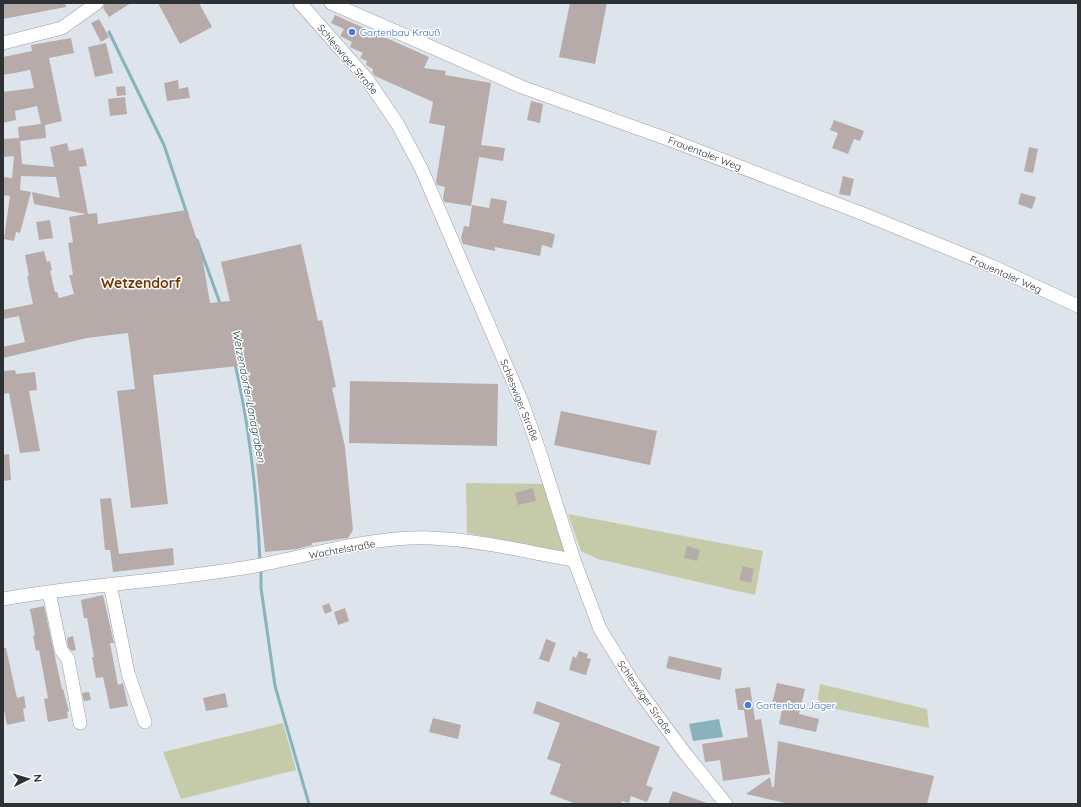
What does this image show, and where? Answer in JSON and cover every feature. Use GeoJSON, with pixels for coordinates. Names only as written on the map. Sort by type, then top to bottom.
{"type":"FeatureCollection","features":[{"type":"Feature","properties":{"kind":"street"},"geometry":{"type":"LineString","coordinates":[[3,43],[62,28],[97,3]]}},
{"type":"Feature","properties":{"kind":"street","name":"Schleswiger Straße"},"geometry":{"type":"LineString","coordinates":[[300,3],[367,79],[397,124],[421,168],[522,402],[592,611],[608,643],[634,684],[675,740],[726,804]]}},
{"type":"Feature","properties":{"kind":"street","name":"Frauentaler Weg"},"geometry":{"type":"LineString","coordinates":[[331,3],[522,87],[673,141],[866,215],[994,267],[1078,306]]}},
{"type":"Feature","properties":{"kind":"street","name":"Wachtelstraße"},"geometry":{"type":"LineString","coordinates":[[3,599],[260,565],[358,545],[396,540],[429,538],[471,542],[574,560]]}},
{"type":"Feature","properties":{"kind":"street"},"geometry":{"type":"LineString","coordinates":[[110,584],[128,673],[145,722]]}},
{"type":"Feature","properties":{"kind":"street"},"geometry":{"type":"LineString","coordinates":[[49,592],[61,650],[68,659],[80,723]]}},
{"type":"Feature","properties":{"kind":"green space"},"geometry":{"type":"Polygon","coordinates":[[[466,483],[545,484],[568,553],[467,533],[466,483]]]}},
{"type":"Feature","properties":{"kind":"green space"},"geometry":{"type":"Polygon","coordinates":[[[568,514],[763,551],[755,595],[598,559],[581,551],[568,514]]]}},
{"type":"Feature","properties":{"kind":"green space"},"geometry":{"type":"Polygon","coordinates":[[[820,684],[927,709],[929,728],[817,705],[820,684]]]}},
{"type":"Feature","properties":{"kind":"green space"},"geometry":{"type":"Polygon","coordinates":[[[283,723],[296,770],[181,799],[163,752],[283,723]]]}},
{"type":"Feature","properties":{"kind":"water"},"geometry":{"type":"Polygon","coordinates":[[[719,719],[723,737],[693,741],[689,724],[719,719]]]}},
{"type":"Feature","properties":{"kind":"building"},"geometry":{"type":"Polygon","coordinates":[[[3,3],[65,3],[66,7],[3,19],[3,3]]]}},
{"type":"Feature","properties":{"kind":"building"},"geometry":{"type":"Polygon","coordinates":[[[105,3],[131,3],[109,17],[103,8],[105,3]]]}},
{"type":"Feature","properties":{"kind":"building"},"geometry":{"type":"Polygon","coordinates":[[[158,3],[199,3],[212,27],[180,44],[158,3]]]}},
{"type":"Feature","properties":{"kind":"building"},"geometry":{"type":"Polygon","coordinates":[[[570,3],[607,3],[595,64],[559,57],[570,3]]]}},
{"type":"Feature","properties":{"kind":"building"},"geometry":{"type":"Polygon","coordinates":[[[335,15],[429,57],[424,68],[446,71],[445,75],[491,83],[481,145],[505,148],[503,161],[479,157],[471,206],[444,202],[443,198],[445,187],[437,185],[436,182],[445,126],[429,123],[433,102],[375,76],[372,72],[373,69],[366,65],[367,61],[360,58],[363,53],[350,47],[352,42],[340,36],[344,29],[331,23],[335,15]]]}},
{"type":"Feature","properties":{"kind":"building"},"geometry":{"type":"Polygon","coordinates":[[[99,19],[109,37],[101,42],[91,23],[99,19]]]}},
{"type":"Feature","properties":{"kind":"building"},"geometry":{"type":"Polygon","coordinates":[[[71,38],[74,53],[49,58],[62,121],[45,125],[46,138],[20,141],[22,164],[54,167],[50,147],[67,143],[69,151],[83,148],[87,166],[79,167],[88,214],[97,213],[98,224],[187,210],[202,255],[210,303],[230,301],[221,262],[301,244],[318,321],[322,320],[336,387],[332,388],[345,447],[353,530],[348,538],[312,543],[312,545],[297,549],[265,552],[254,442],[257,442],[243,376],[240,377],[238,366],[153,375],[168,504],[131,508],[117,391],[135,389],[128,333],[87,338],[3,358],[3,347],[25,342],[19,316],[3,319],[3,310],[33,304],[27,276],[29,276],[25,255],[44,251],[47,262],[50,261],[52,270],[50,271],[55,292],[57,292],[59,298],[74,294],[69,275],[73,275],[68,243],[73,242],[69,217],[86,214],[34,204],[32,192],[60,198],[56,177],[21,176],[20,190],[31,192],[20,233],[16,232],[14,241],[4,239],[10,196],[3,195],[3,177],[12,178],[14,156],[4,157],[3,139],[19,138],[18,127],[41,124],[37,106],[15,111],[16,120],[3,123],[3,92],[34,88],[30,70],[3,75],[3,57],[32,51],[31,45],[71,38]]]}},
{"type":"Feature","properties":{"kind":"building"},"geometry":{"type":"Polygon","coordinates":[[[106,43],[113,73],[95,77],[88,47],[106,43]]]}},
{"type":"Feature","properties":{"kind":"building"},"geometry":{"type":"Polygon","coordinates":[[[178,80],[179,89],[188,87],[190,98],[167,101],[164,83],[178,80]]]}},
{"type":"Feature","properties":{"kind":"building"},"geometry":{"type":"Polygon","coordinates":[[[125,86],[126,95],[117,96],[116,87],[125,86]]]}},
{"type":"Feature","properties":{"kind":"building"},"geometry":{"type":"Polygon","coordinates":[[[125,97],[127,114],[110,116],[108,99],[125,97]]]}},
{"type":"Feature","properties":{"kind":"building"},"geometry":{"type":"Polygon","coordinates":[[[531,101],[543,104],[540,123],[527,120],[531,101]]]}},
{"type":"Feature","properties":{"kind":"building"},"geometry":{"type":"Polygon","coordinates":[[[834,120],[864,131],[860,141],[854,139],[848,154],[832,148],[838,133],[830,130],[834,120]]]}},
{"type":"Feature","properties":{"kind":"building"},"geometry":{"type":"Polygon","coordinates":[[[1029,147],[1038,149],[1033,173],[1024,171],[1029,147]]]}},
{"type":"Feature","properties":{"kind":"building"},"geometry":{"type":"Polygon","coordinates":[[[843,176],[854,179],[850,196],[839,194],[843,176]]]}},
{"type":"Feature","properties":{"kind":"building"},"geometry":{"type":"Polygon","coordinates":[[[1021,193],[1036,197],[1032,209],[1018,204],[1021,193]]]}},
{"type":"Feature","properties":{"kind":"building"},"geometry":{"type":"Polygon","coordinates":[[[491,198],[507,201],[503,223],[555,235],[552,248],[542,245],[540,256],[495,247],[495,251],[463,244],[461,238],[464,226],[469,227],[472,205],[489,208],[491,198]]]}},
{"type":"Feature","properties":{"kind":"building"},"geometry":{"type":"Polygon","coordinates":[[[50,220],[53,238],[39,240],[36,222],[50,220]]]}},
{"type":"Feature","properties":{"kind":"building"},"geometry":{"type":"Polygon","coordinates":[[[15,370],[16,374],[35,372],[37,390],[29,391],[40,451],[20,453],[9,393],[3,394],[3,371],[15,370]]]}},
{"type":"Feature","properties":{"kind":"building"},"geometry":{"type":"Polygon","coordinates":[[[350,381],[498,384],[497,446],[349,443],[350,381]]]}},
{"type":"Feature","properties":{"kind":"building"},"geometry":{"type":"Polygon","coordinates":[[[561,411],[657,431],[650,465],[554,445],[561,411]]]}},
{"type":"Feature","properties":{"kind":"building"},"geometry":{"type":"Polygon","coordinates":[[[9,454],[11,480],[3,481],[3,455],[9,454]]]}},
{"type":"Feature","properties":{"kind":"building"},"geometry":{"type":"Polygon","coordinates":[[[533,488],[536,501],[518,505],[515,493],[533,488]]]}},
{"type":"Feature","properties":{"kind":"building"},"geometry":{"type":"Polygon","coordinates":[[[111,498],[119,554],[173,548],[174,565],[113,572],[110,550],[105,550],[100,499],[111,498]]]}},
{"type":"Feature","properties":{"kind":"building"},"geometry":{"type":"Polygon","coordinates":[[[687,546],[700,550],[697,561],[684,558],[687,546]]]}},
{"type":"Feature","properties":{"kind":"building"},"geometry":{"type":"Polygon","coordinates":[[[743,566],[754,569],[751,583],[739,580],[743,566]]]}},
{"type":"Feature","properties":{"kind":"building"},"geometry":{"type":"Polygon","coordinates":[[[103,595],[114,643],[110,643],[118,685],[123,683],[128,706],[110,709],[103,677],[96,678],[87,618],[84,618],[81,600],[103,595]]]}},
{"type":"Feature","properties":{"kind":"building"},"geometry":{"type":"Polygon","coordinates":[[[329,603],[332,611],[325,614],[322,606],[329,603]]]}},
{"type":"Feature","properties":{"kind":"building"},"geometry":{"type":"Polygon","coordinates":[[[44,606],[62,689],[69,711],[67,712],[68,718],[48,722],[44,699],[48,698],[39,650],[36,651],[33,636],[35,635],[30,609],[44,606]]]}},
{"type":"Feature","properties":{"kind":"building"},"geometry":{"type":"Polygon","coordinates":[[[345,608],[349,621],[338,625],[334,612],[345,608]]]}},
{"type":"Feature","properties":{"kind":"building"},"geometry":{"type":"Polygon","coordinates":[[[73,636],[76,650],[72,651],[68,647],[67,638],[73,636]]]}},
{"type":"Feature","properties":{"kind":"building"},"geometry":{"type":"Polygon","coordinates":[[[546,639],[556,643],[549,662],[539,659],[546,639]]]}},
{"type":"Feature","properties":{"kind":"building"},"geometry":{"type":"Polygon","coordinates":[[[3,648],[6,648],[17,698],[24,696],[26,708],[23,709],[25,721],[7,725],[3,705],[3,648]]]}},
{"type":"Feature","properties":{"kind":"building"},"geometry":{"type":"Polygon","coordinates":[[[579,651],[588,654],[587,658],[591,659],[586,675],[569,670],[573,656],[576,658],[579,651]]]}},
{"type":"Feature","properties":{"kind":"building"},"geometry":{"type":"Polygon","coordinates":[[[669,656],[722,668],[720,680],[666,668],[669,656]]]}},
{"type":"Feature","properties":{"kind":"building"},"geometry":{"type":"Polygon","coordinates":[[[777,683],[805,689],[799,714],[819,719],[816,732],[779,724],[782,710],[771,708],[777,683]]]}},
{"type":"Feature","properties":{"kind":"building"},"geometry":{"type":"Polygon","coordinates":[[[750,687],[755,720],[761,719],[770,774],[723,781],[720,760],[705,762],[702,744],[748,737],[744,710],[738,710],[735,689],[750,687]]]}},
{"type":"Feature","properties":{"kind":"building"},"geometry":{"type":"Polygon","coordinates":[[[89,692],[91,700],[84,701],[82,693],[89,692]]]}},
{"type":"Feature","properties":{"kind":"building"},"geometry":{"type":"Polygon","coordinates":[[[225,693],[228,707],[206,711],[203,698],[225,693]]]}},
{"type":"Feature","properties":{"kind":"building"},"geometry":{"type":"Polygon","coordinates":[[[537,701],[660,747],[646,785],[653,788],[647,802],[631,796],[629,803],[622,801],[621,804],[576,804],[550,794],[561,764],[547,759],[560,723],[533,713],[537,701]]]}},
{"type":"Feature","properties":{"kind":"building"},"geometry":{"type":"Polygon","coordinates":[[[433,718],[461,725],[458,739],[429,732],[433,718]]]}},
{"type":"Feature","properties":{"kind":"building"},"geometry":{"type":"Polygon","coordinates":[[[778,741],[934,776],[927,804],[790,804],[746,794],[770,777],[772,787],[774,787],[778,741]]]}},
{"type":"Feature","properties":{"kind":"building"},"geometry":{"type":"Polygon","coordinates":[[[673,791],[707,803],[668,804],[673,791]]]}},
{"type":"Feature","properties":{"kind":"waterway","name":"Wetzendorfer Landgraben"},"geometry":{"type":"LineString","coordinates":[[109,32],[164,145],[187,214]]}},
{"type":"Feature","properties":{"kind":"waterway","name":"Wetzendorfer Landgraben"},"geometry":{"type":"LineString","coordinates":[[197,240],[221,306]]}},
{"type":"Feature","properties":{"kind":"waterway","name":"Wetzendorfer Landgraben"},"geometry":{"type":"LineString","coordinates":[[235,364],[249,438],[257,512],[260,562]]}},
{"type":"Feature","properties":{"kind":"waterway","name":"Wetzendorfer Landgraben"},"geometry":{"type":"LineString","coordinates":[[261,568],[261,588],[275,686],[309,804]]}},
{"type":"Feature","properties":{"kind":"place","name":"Gartenbau Krauß"},"geometry":{"type":"Point","coordinates":[352,32]}},
{"type":"Feature","properties":{"kind":"place","name":"Gartenbau Jäger"},"geometry":{"type":"Point","coordinates":[748,705]}},
{"type":"Feature","properties":{"kind":"district","name":"Wetzendorf"},"geometry":{"type":"Point","coordinates":[141,283]}}]}
